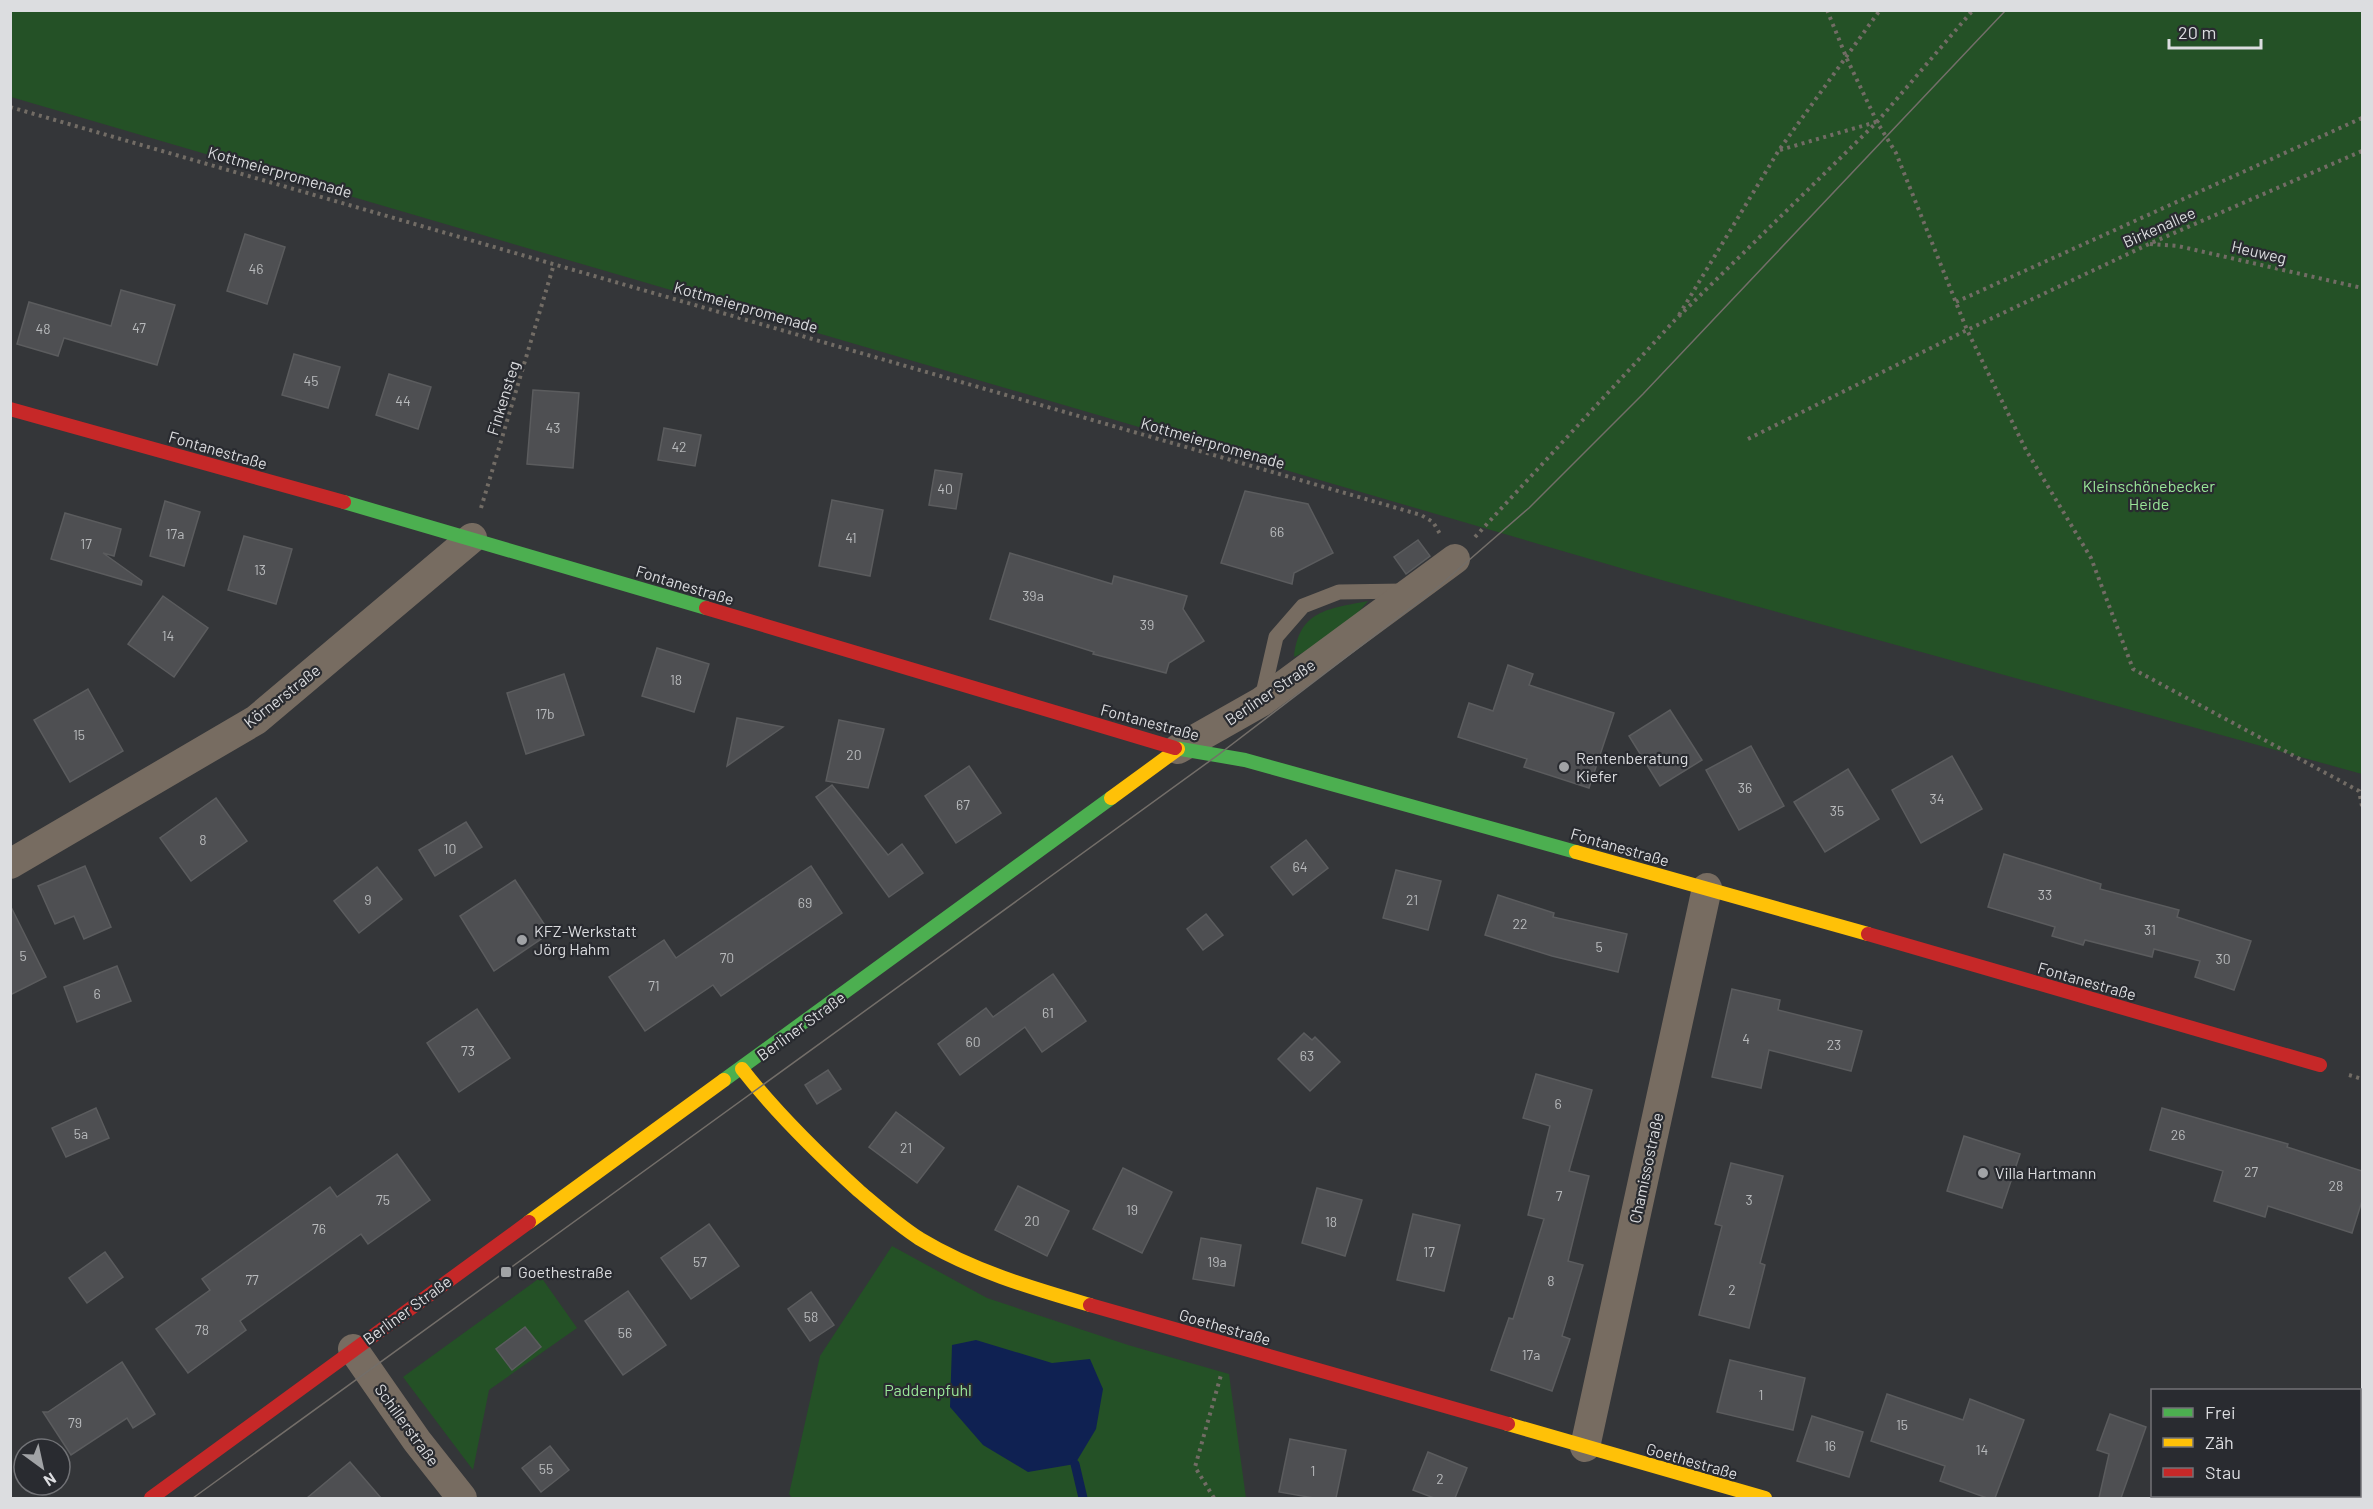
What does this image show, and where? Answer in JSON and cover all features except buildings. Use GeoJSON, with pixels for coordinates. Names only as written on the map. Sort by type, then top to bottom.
{"type":"FeatureCollection","features":[{"type":"Feature","properties":{"kind":"street","name":"Fontanestraße"},"geometry":{"type":"LineString","coordinates":[[10,409],[472,538],[1178,749],[1245,760],[1707,888],[2320,1065]]}},
{"type":"Feature","properties":{"kind":"street","name":"Körnerstraße"},"geometry":{"type":"LineString","coordinates":[[10,864],[256,720],[472,538]]}},
{"type":"Feature","properties":{"kind":"street","name":"Berliner Straße"},"geometry":{"type":"LineString","coordinates":[[151,1498],[1178,749],[1261,702],[1455,559]]}},
{"type":"Feature","properties":{"kind":"street","name":"Chamissostraße"},"geometry":{"type":"LineString","coordinates":[[1585,1447],[1707,888]]}},
{"type":"Feature","properties":{"kind":"street","name":"Goethestraße"},"geometry":{"type":"LineString","coordinates":[[742,1069],[766,1101],[789,1125],[905,1229],[928,1244],[988,1272],[1030,1288],[1765,1498]]}},
{"type":"Feature","properties":{"kind":"street","name":"Schillerstraße"},"geometry":{"type":"LineString","coordinates":[[353,1349],[417,1441],[462,1498]]}},
{"type":"Feature","properties":{"kind":"lane"},"geometry":{"type":"LineString","coordinates":[[1261,702],[1276,637],[1303,606],[1339,592],[1413,591]]}},
{"type":"Feature","properties":{"kind":"path"},"geometry":{"type":"LineString","coordinates":[[1827,10],[1877,122],[1896,153],[1966,330],[2026,450],[2091,558],[2133,669],[2360,791],[2362,806]]}},
{"type":"Feature","properties":{"kind":"path"},"geometry":{"type":"LineString","coordinates":[[1675,320],[1779,150],[1847,59],[1880,10]]}},
{"type":"Feature","properties":{"kind":"path"},"geometry":{"type":"LineString","coordinates":[[1455,559],[1675,320],[1877,122],[1973,10]]}},
{"type":"Feature","properties":{"kind":"path","name":"Kottmeierpromenade"},"geometry":{"type":"LineString","coordinates":[[10,107],[1421,514],[1433,522],[1455,559]]}},
{"type":"Feature","properties":{"kind":"path"},"geometry":{"type":"LineString","coordinates":[[1956,302],[2362,118]]}},
{"type":"Feature","properties":{"kind":"path"},"geometry":{"type":"LineString","coordinates":[[1779,150],[1877,122]]}},
{"type":"Feature","properties":{"kind":"path","name":"Birkenallee"},"geometry":{"type":"LineString","coordinates":[[1748,439],[1966,330],[2149,244],[2362,151]]}},
{"type":"Feature","properties":{"kind":"path","name":"Heuweg"},"geometry":{"type":"LineString","coordinates":[[2149,244],[2178,246],[2362,288]]}},
{"type":"Feature","properties":{"kind":"path","name":"Finkensteg"},"geometry":{"type":"LineString","coordinates":[[472,538],[524,371],[554,264]]}},
{"type":"Feature","properties":{"kind":"path"},"geometry":{"type":"LineString","coordinates":[[1214,1498],[1195,1467],[1230,1345]]}},
{"type":"Feature","properties":{"kind":"green space","name":"Kleinschönebecker Heide"},"geometry":{"type":"Polygon","coordinates":[[[10,11],[2362,11],[2362,774],[1665,581],[11,97],[10,11]]]}},
{"type":"Feature","properties":{"kind":"green space"},"geometry":{"type":"Polygon","coordinates":[[[1368,601],[1339,635],[1294,657],[1302,630],[1318,614],[1368,601]]]}},
{"type":"Feature","properties":{"kind":"green space","name":"Paddenpfuhl"},"geometry":{"type":"Polygon","coordinates":[[[892,1246],[987,1298],[1128,1345],[1229,1374],[1246,1498],[792,1498],[789,1494],[820,1356],[892,1246]]]}},
{"type":"Feature","properties":{"kind":"green space"},"geometry":{"type":"Polygon","coordinates":[[[541,1277],[577,1328],[489,1390],[473,1470],[403,1377],[541,1277]]]}},
{"type":"Feature","properties":{"kind":"water"},"geometry":{"type":"Polygon","coordinates":[[[976,1340],[1052,1363],[1090,1359],[1103,1389],[1096,1429],[1075,1464],[1028,1472],[983,1445],[950,1407],[952,1345],[976,1340]]]}},
{"type":"Feature","properties":{"kind":"waterway"},"geometry":{"type":"LineString","coordinates":[[1075,1464],[1083,1498]]}},
{"type":"Feature","properties":{"kind":"tram line"},"geometry":{"type":"LineString","coordinates":[[193,1498],[1218,755],[1438,587],[1529,508],[1643,394],[2006,10]]}},
{"type":"Feature","properties":{"kind":"traffic: fast"},"geometry":{"type":"LineString","coordinates":[[344,502],[706,608]]}},
{"type":"Feature","properties":{"kind":"traffic: fast"},"geometry":{"type":"LineString","coordinates":[[1175,748],[1245,760],[1576,852]]}},
{"type":"Feature","properties":{"kind":"traffic: fast"},"geometry":{"type":"LineString","coordinates":[[724,1080],[1111,798]]}},
{"type":"Feature","properties":{"kind":"traffic: slow"},"geometry":{"type":"LineString","coordinates":[[1111,798],[1178,749]]}},
{"type":"Feature","properties":{"kind":"traffic: slow"},"geometry":{"type":"LineString","coordinates":[[1576,852],[1868,934]]}},
{"type":"Feature","properties":{"kind":"traffic: slow"},"geometry":{"type":"LineString","coordinates":[[742,1069],[769,1102],[813,1148],[859,1191],[912,1234],[982,1269],[1090,1305]]}},
{"type":"Feature","properties":{"kind":"traffic: slow"},"geometry":{"type":"LineString","coordinates":[[529,1222],[724,1080]]}},
{"type":"Feature","properties":{"kind":"traffic: slow"},"geometry":{"type":"LineString","coordinates":[[1508,1424],[1765,1498]]}},
{"type":"Feature","properties":{"kind":"traffic: jam"},"geometry":{"type":"LineString","coordinates":[[10,409],[344,502]]}},
{"type":"Feature","properties":{"kind":"traffic: jam"},"geometry":{"type":"LineString","coordinates":[[706,608],[1175,748]]}},
{"type":"Feature","properties":{"kind":"traffic: jam"},"geometry":{"type":"LineString","coordinates":[[1868,934],[2320,1065]]}},
{"type":"Feature","properties":{"kind":"traffic: jam"},"geometry":{"type":"LineString","coordinates":[[151,1498],[529,1222]]}},
{"type":"Feature","properties":{"kind":"traffic: jam"},"geometry":{"type":"LineString","coordinates":[[1090,1305],[1508,1424]]}},
{"type":"Feature","properties":{"kind":"place","name":"Rentenberatung Kiefer"},"geometry":{"type":"Point","coordinates":[1564,767]}},
{"type":"Feature","properties":{"kind":"place","name":"KFZ-Werkstatt Jörg Hahm"},"geometry":{"type":"Point","coordinates":[522,940]}},
{"type":"Feature","properties":{"kind":"place","name":"Villa Hartmann"},"geometry":{"type":"Point","coordinates":[1983,1173]}},
{"type":"Feature","properties":{"kind":"place","name":"Goethestraße"},"geometry":{"type":"Point","coordinates":[506,1272]}}]}
